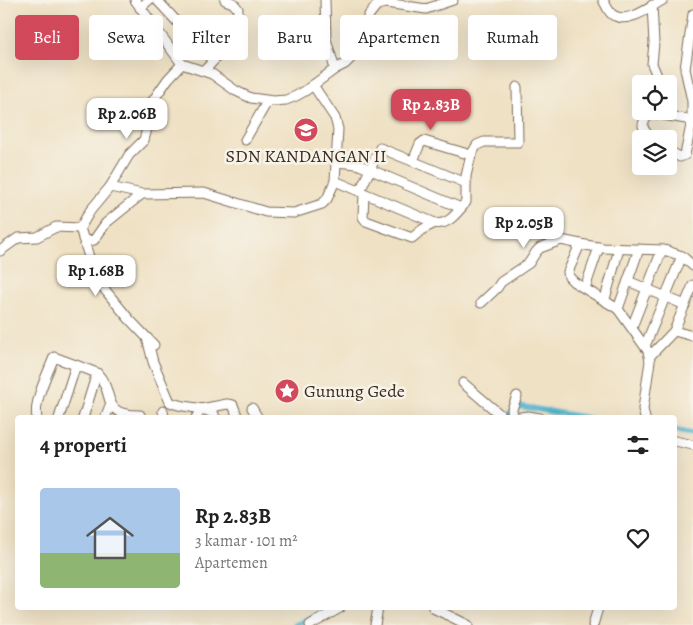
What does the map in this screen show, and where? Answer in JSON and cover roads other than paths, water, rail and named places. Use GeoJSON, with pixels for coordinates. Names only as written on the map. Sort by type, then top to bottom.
{"type":"FeatureCollection","features":[{"type":"Feature","properties":{"kind":"street"},"geometry":{"type":"LineString","coordinates":[[135,0],[182,64],[212,74],[245,96],[267,102],[286,100],[305,91],[348,62],[352,57],[369,15],[377,5],[386,3],[426,9],[453,0]]}},
{"type":"Feature","properties":{"kind":"street"},"geometry":{"type":"LineString","coordinates":[[140,8],[149,0]]}},
{"type":"Feature","properties":{"kind":"street"},"geometry":{"type":"LineString","coordinates":[[157,0],[213,61]]}},
{"type":"Feature","properties":{"kind":"street"},"geometry":{"type":"LineString","coordinates":[[204,71],[227,46],[238,16],[238,9],[233,3],[225,0]]}},
{"type":"Feature","properties":{"kind":"street"},"geometry":{"type":"LineString","coordinates":[[325,0],[326,39],[335,69]]}},
{"type":"Feature","properties":{"kind":"street"},"geometry":{"type":"LineString","coordinates":[[603,0],[615,17],[634,15],[663,0]]}},
{"type":"Feature","properties":{"kind":"street"},"geometry":{"type":"LineString","coordinates":[[652,5],[654,43],[652,64],[657,75]]}},
{"type":"Feature","properties":{"kind":"street"},"geometry":{"type":"LineString","coordinates":[[677,155],[680,157],[685,155],[692,120],[692,101],[685,69],[693,14]]}},
{"type":"Feature","properties":{"kind":"street"},"geometry":{"type":"LineString","coordinates":[[154,345],[129,319],[101,285],[94,272],[80,228],[110,187],[129,155],[144,140],[152,102],[168,79],[182,64]]}},
{"type":"Feature","properties":{"kind":"street"},"geometry":{"type":"LineString","coordinates":[[110,187],[142,194],[204,193],[261,211],[290,213],[326,201],[335,181],[338,126],[313,85]]}},
{"type":"Feature","properties":{"kind":"street"},"geometry":{"type":"LineString","coordinates":[[335,181],[435,223],[442,224],[448,221],[467,199],[466,182],[474,149],[482,142],[518,142],[517,86]]}},
{"type":"Feature","properties":{"kind":"street"},"geometry":{"type":"LineString","coordinates":[[245,140],[267,102]]}},
{"type":"Feature","properties":{"kind":"street"},"geometry":{"type":"LineString","coordinates":[[677,117],[692,120]]}},
{"type":"Feature","properties":{"kind":"street"},"geometry":{"type":"LineString","coordinates":[[413,161],[420,144],[424,142],[471,156]]}},
{"type":"Feature","properties":{"kind":"street"},"geometry":{"type":"LineString","coordinates":[[435,223],[423,229],[412,238],[366,221],[363,217],[362,193],[369,169],[380,148],[466,182]]}},
{"type":"Feature","properties":{"kind":"street"},"geometry":{"type":"LineString","coordinates":[[336,162],[352,163],[369,169],[461,208]]}},
{"type":"Feature","properties":{"kind":"street"},"geometry":{"type":"LineString","coordinates":[[83,239],[94,240],[106,224],[142,194]]}},
{"type":"Feature","properties":{"kind":"street"},"geometry":{"type":"LineString","coordinates":[[0,251],[18,238],[37,237],[56,227],[80,228]]}},
{"type":"Feature","properties":{"kind":"street"},"geometry":{"type":"LineString","coordinates":[[481,302],[501,282],[529,263],[540,248],[561,240],[599,247],[662,250],[682,256],[693,266]]}},
{"type":"Feature","properties":{"kind":"street"},"geometry":{"type":"LineString","coordinates":[[580,244],[568,276],[574,282],[618,309],[646,346],[650,356],[643,406],[644,415]]}},
{"type":"Feature","properties":{"kind":"street"},"geometry":{"type":"LineString","coordinates":[[585,288],[599,247]]}},
{"type":"Feature","properties":{"kind":"street"},"geometry":{"type":"LineString","coordinates":[[604,299],[620,249]]}},
{"type":"Feature","properties":{"kind":"street"},"geometry":{"type":"LineString","coordinates":[[618,309],[639,250]]}},
{"type":"Feature","properties":{"kind":"street"},"geometry":{"type":"LineString","coordinates":[[632,327],[662,250]]}},
{"type":"Feature","properties":{"kind":"street"},"geometry":{"type":"LineString","coordinates":[[646,346],[682,256]]}},
{"type":"Feature","properties":{"kind":"street"},"geometry":{"type":"LineString","coordinates":[[628,281],[685,305]]}},
{"type":"Feature","properties":{"kind":"street"},"geometry":{"type":"LineString","coordinates":[[650,356],[674,332],[693,285]]}},
{"type":"Feature","properties":{"kind":"street"},"geometry":{"type":"LineString","coordinates":[[674,332],[693,336]]}},
{"type":"Feature","properties":{"kind":"street"},"geometry":{"type":"LineString","coordinates":[[147,338],[153,362],[170,402],[178,406],[208,410],[214,415]]}},
{"type":"Feature","properties":{"kind":"street"},"geometry":{"type":"LineString","coordinates":[[37,415],[38,401],[54,357],[97,373],[103,379],[115,411],[128,415]]}},
{"type":"Feature","properties":{"kind":"street"},"geometry":{"type":"LineString","coordinates":[[60,415],[76,365]]}},
{"type":"Feature","properties":{"kind":"street"},"geometry":{"type":"LineString","coordinates":[[84,415],[97,373]]}},
{"type":"Feature","properties":{"kind":"street"},"geometry":{"type":"LineString","coordinates":[[463,383],[492,409],[510,415],[517,396]]}},
{"type":"Feature","properties":{"kind":"street"},"geometry":{"type":"LineString","coordinates":[[105,415],[111,403]]}},
{"type":"Feature","properties":{"kind":"street"},"geometry":{"type":"LineString","coordinates":[[201,408],[226,404],[233,405],[237,415]]}},
{"type":"Feature","properties":{"kind":"street"},"geometry":{"type":"LineString","coordinates":[[198,415],[201,408]]}},
{"type":"Feature","properties":{"kind":"street"},"geometry":{"type":"LineString","coordinates":[[252,408],[256,415]]}},
{"type":"Feature","properties":{"kind":"street"},"geometry":{"type":"LineString","coordinates":[[677,441],[693,445]]}},
{"type":"Feature","properties":{"kind":"street"},"geometry":{"type":"LineString","coordinates":[[310,625],[336,610]]}},
{"type":"Feature","properties":{"kind":"street"},"geometry":{"type":"LineString","coordinates":[[375,625],[378,610]]}},
{"type":"Feature","properties":{"kind":"street"},"geometry":{"type":"LineString","coordinates":[[437,610],[468,625]]}},
{"type":"Feature","properties":{"kind":"street"},"geometry":{"type":"LineString","coordinates":[[593,625],[597,610]]}},
{"type":"Feature","properties":{"kind":"waterway"},"geometry":{"type":"LineString","coordinates":[[509,415],[518,406],[571,415]]}},
{"type":"Feature","properties":{"kind":"waterway"},"geometry":{"type":"LineString","coordinates":[[677,431],[693,434]]}},
{"type":"Feature","properties":{"kind":"waterway"},"geometry":{"type":"LineString","coordinates":[[295,625],[326,610]]}},
{"type":"Feature","properties":{"kind":"place","name":"SDN KANDANGAN II"},"geometry":{"type":"Point","coordinates":[306,130]}},
{"type":"Feature","properties":{"kind":"place","name":"Gunung Gede"},"geometry":{"type":"Point","coordinates":[287,391]}}]}
